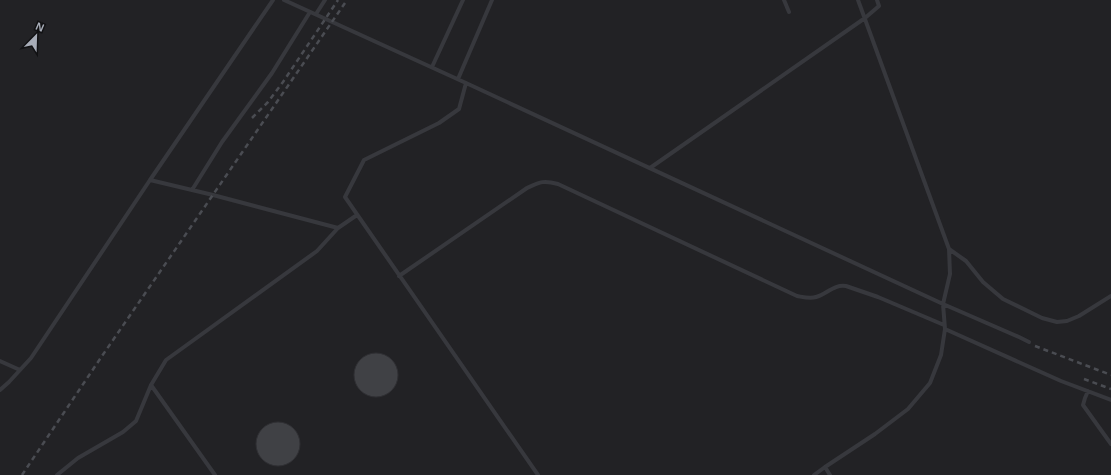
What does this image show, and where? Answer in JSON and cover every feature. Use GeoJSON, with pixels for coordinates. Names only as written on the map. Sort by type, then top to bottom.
{"type":"FeatureCollection","features":[{"type":"Feature","properties":{"kind":"lane"},"geometry":{"type":"LineString","coordinates":[[0,390],[31,358],[273,0]]}},
{"type":"Feature","properties":{"kind":"lane"},"geometry":{"type":"LineString","coordinates":[[284,0],[943,304],[1029,342]]}},
{"type":"Feature","properties":{"kind":"lane"},"geometry":{"type":"LineString","coordinates":[[316,14],[325,0]]}},
{"type":"Feature","properties":{"kind":"lane"},"geometry":{"type":"LineString","coordinates":[[432,67],[463,0]]}},
{"type":"Feature","properties":{"kind":"lane"},"geometry":{"type":"LineString","coordinates":[[458,79],[492,0]]}},
{"type":"Feature","properties":{"kind":"lane"},"geometry":{"type":"LineString","coordinates":[[784,0],[789,12]]}},
{"type":"Feature","properties":{"kind":"lane"},"geometry":{"type":"LineString","coordinates":[[814,475],[875,434],[908,409],[930,382],[941,355],[945,327],[943,304],[950,274],[949,249],[858,0]]}},
{"type":"Feature","properties":{"kind":"lane"},"geometry":{"type":"LineString","coordinates":[[650,168],[865,18],[878,6],[877,0]]}},
{"type":"Feature","properties":{"kind":"lane"},"geometry":{"type":"LineString","coordinates":[[192,190],[222,142],[272,73],[310,12]]}},
{"type":"Feature","properties":{"kind":"lane"},"geometry":{"type":"LineString","coordinates":[[466,83],[459,108],[439,124],[364,160],[345,197],[538,475]]}},
{"type":"Feature","properties":{"kind":"lane"},"geometry":{"type":"LineString","coordinates":[[150,180],[338,228]]}},
{"type":"Feature","properties":{"kind":"lane"},"geometry":{"type":"LineString","coordinates":[[399,276],[527,188],[537,183],[547,181],[558,184],[797,296],[811,298],[817,297],[834,287],[841,285],[846,286],[945,327],[1061,381],[1111,400]]}},
{"type":"Feature","properties":{"kind":"lane"},"geometry":{"type":"LineString","coordinates":[[57,475],[78,458],[123,432],[136,421],[151,385],[166,360],[317,251],[338,228],[357,215]]}},
{"type":"Feature","properties":{"kind":"lane"},"geometry":{"type":"LineString","coordinates":[[949,249],[966,262],[982,282],[1003,299],[1042,318],[1057,322],[1067,321],[1079,316],[1111,296]]}},
{"type":"Feature","properties":{"kind":"lane"},"geometry":{"type":"LineString","coordinates":[[0,361],[20,370]]}},
{"type":"Feature","properties":{"kind":"lane"},"geometry":{"type":"LineString","coordinates":[[151,385],[215,475]]}},
{"type":"Feature","properties":{"kind":"lane"},"geometry":{"type":"LineString","coordinates":[[1088,391],[1083,405],[1110,443]]}},
{"type":"Feature","properties":{"kind":"lane"},"geometry":{"type":"LineString","coordinates":[[1110,443],[1111,436]]}},
{"type":"Feature","properties":{"kind":"lane"},"geometry":{"type":"LineString","coordinates":[[825,467],[830,475]]}},
{"type":"Feature","properties":{"kind":"shaded area"},"geometry":{"type":"Polygon","coordinates":[[[0,0],[1111,0],[1111,475],[0,475],[0,0]]]}},
{"type":"Feature","properties":{"kind":"building"},"geometry":{"type":"Polygon","coordinates":[[[372,353],[380,353],[392,359],[398,371],[398,379],[392,391],[380,397],[372,397],[360,391],[354,379],[354,371],[360,359],[372,353]]]}},
{"type":"Feature","properties":{"kind":"building"},"geometry":{"type":"Polygon","coordinates":[[[274,422],[282,422],[287,423],[294,428],[299,435],[299,453],[294,460],[287,465],[274,466],[266,463],[259,456],[256,448],[256,440],[259,432],[266,425],[274,422]]]}},
{"type":"Feature","properties":{"kind":"railway"},"geometry":{"type":"LineString","coordinates":[[252,118],[268,102],[283,82],[338,0]]}},
{"type":"Feature","properties":{"kind":"railway"},"geometry":{"type":"LineString","coordinates":[[22,475],[347,0]]}},
{"type":"Feature","properties":{"kind":"railway"},"geometry":{"type":"LineString","coordinates":[[1035,346],[1111,375]]}},
{"type":"Feature","properties":{"kind":"railway"},"geometry":{"type":"LineString","coordinates":[[1084,379],[1111,389]]}}]}
